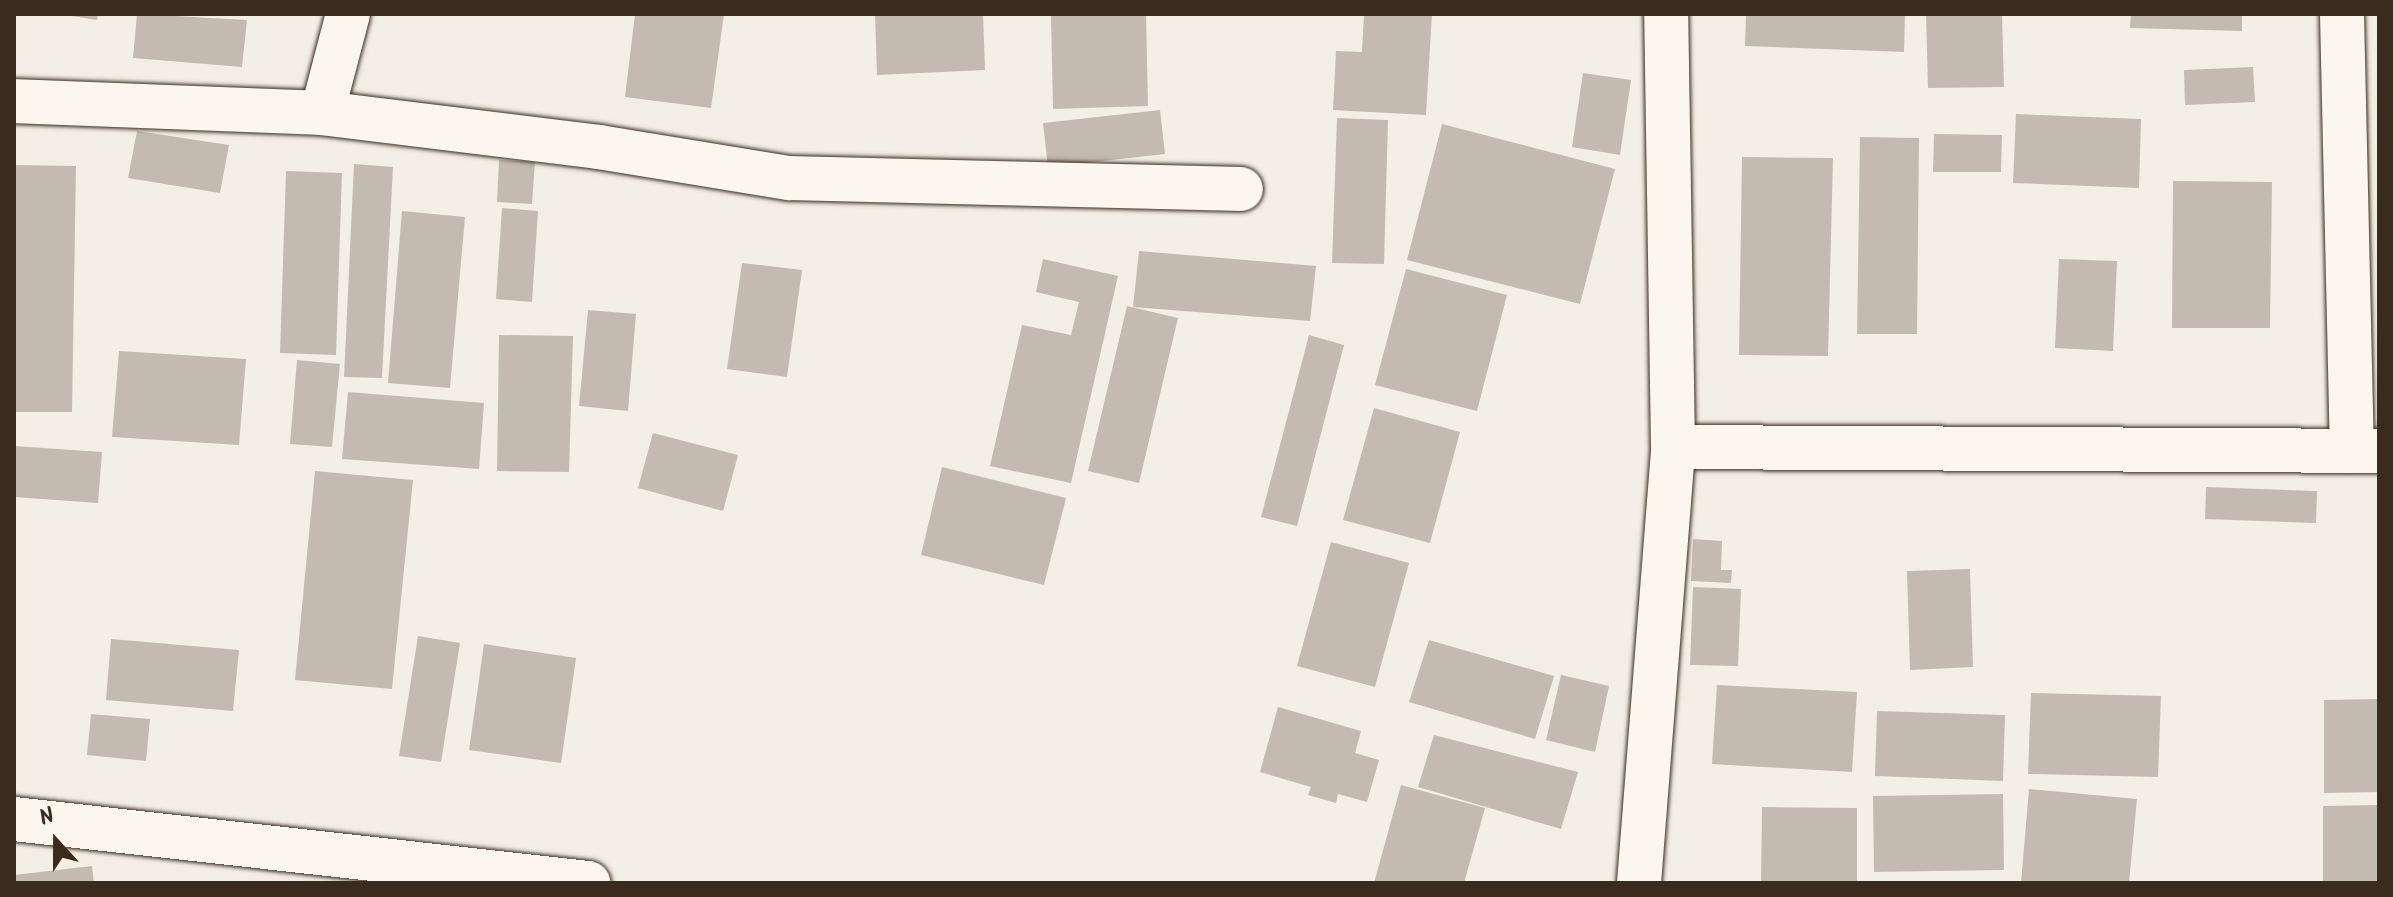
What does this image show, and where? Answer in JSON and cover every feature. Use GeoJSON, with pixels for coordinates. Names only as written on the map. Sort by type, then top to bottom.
{"type":"FeatureCollection","features":[{"type":"Feature","properties":{"kind":"street"},"geometry":{"type":"LineString","coordinates":[[322,113],[348,14]]}},
{"type":"Feature","properties":{"kind":"street"},"geometry":{"type":"LineString","coordinates":[[1639,883],[1673,447],[1666,14]]}},
{"type":"Feature","properties":{"kind":"street"},"geometry":{"type":"LineString","coordinates":[[1673,447],[2366,451],[2342,14]]}},
{"type":"Feature","properties":{"kind":"street"},"geometry":{"type":"LineString","coordinates":[[14,101],[322,113],[599,147],[789,178],[1241,189]]}},
{"type":"Feature","properties":{"kind":"street"},"geometry":{"type":"LineString","coordinates":[[14,819],[588,883]]}},
{"type":"Feature","properties":{"kind":"building"},"geometry":{"type":"Polygon","coordinates":[[[59,14],[98,14],[97,20],[59,14]]]}},
{"type":"Feature","properties":{"kind":"building"},"geometry":{"type":"Polygon","coordinates":[[[137,14],[247,20],[242,67],[133,58],[137,14]]]}},
{"type":"Feature","properties":{"kind":"building"},"geometry":{"type":"Polygon","coordinates":[[[635,14],[724,14],[711,108],[625,97],[635,14]]]}},
{"type":"Feature","properties":{"kind":"building"},"geometry":{"type":"Polygon","coordinates":[[[875,14],[983,14],[985,70],[877,75],[875,14]]]}},
{"type":"Feature","properties":{"kind":"building"},"geometry":{"type":"Polygon","coordinates":[[[1051,14],[1146,14],[1148,106],[1053,109],[1051,14]]]}},
{"type":"Feature","properties":{"kind":"building"},"geometry":{"type":"Polygon","coordinates":[[[1364,14],[1432,14],[1426,115],[1333,110],[1336,51],[1362,52],[1364,14]]]}},
{"type":"Feature","properties":{"kind":"building"},"geometry":{"type":"Polygon","coordinates":[[[1746,14],[1905,14],[1904,52],[1745,46],[1746,14]]]}},
{"type":"Feature","properties":{"kind":"building"},"geometry":{"type":"Polygon","coordinates":[[[1926,14],[2002,14],[2004,87],[1928,88],[1926,14]]]}},
{"type":"Feature","properties":{"kind":"building"},"geometry":{"type":"Polygon","coordinates":[[[2131,14],[2242,14],[2242,31],[2130,28],[2131,14]]]}},
{"type":"Feature","properties":{"kind":"building"},"geometry":{"type":"Polygon","coordinates":[[[2253,67],[2255,102],[2185,105],[2184,70],[2253,67]]]}},
{"type":"Feature","properties":{"kind":"building"},"geometry":{"type":"Polygon","coordinates":[[[1583,73],[1631,80],[1620,155],[1572,147],[1583,73]]]}},
{"type":"Feature","properties":{"kind":"building"},"geometry":{"type":"Polygon","coordinates":[[[1160,110],[1165,154],[1048,167],[1043,123],[1160,110]]]}},
{"type":"Feature","properties":{"kind":"building"},"geometry":{"type":"Polygon","coordinates":[[[2016,114],[2141,119],[2139,188],[2013,183],[2016,114]]]}},
{"type":"Feature","properties":{"kind":"building"},"geometry":{"type":"Polygon","coordinates":[[[1337,118],[1388,120],[1384,264],[1332,263],[1337,118]]]}},
{"type":"Feature","properties":{"kind":"building"},"geometry":{"type":"Polygon","coordinates":[[[1442,124],[1615,169],[1580,304],[1407,260],[1442,124]]]}},
{"type":"Feature","properties":{"kind":"building"},"geometry":{"type":"Polygon","coordinates":[[[137,131],[229,145],[220,193],[128,178],[137,131]]]}},
{"type":"Feature","properties":{"kind":"building"},"geometry":{"type":"Polygon","coordinates":[[[1934,134],[2002,135],[2001,172],[1933,172],[1934,134]]]}},
{"type":"Feature","properties":{"kind":"building"},"geometry":{"type":"Polygon","coordinates":[[[1860,137],[1919,138],[1917,334],[1857,334],[1860,137]]]}},
{"type":"Feature","properties":{"kind":"building"},"geometry":{"type":"Polygon","coordinates":[[[1742,157],[1833,158],[1828,356],[1739,355],[1742,157]]]}},
{"type":"Feature","properties":{"kind":"building"},"geometry":{"type":"Polygon","coordinates":[[[499,160],[535,162],[532,204],[497,202],[499,160]]]}},
{"type":"Feature","properties":{"kind":"building"},"geometry":{"type":"Polygon","coordinates":[[[354,164],[393,167],[382,378],[344,377],[354,164]]]}},
{"type":"Feature","properties":{"kind":"building"},"geometry":{"type":"Polygon","coordinates":[[[14,165],[76,166],[72,412],[14,412],[14,165]]]}},
{"type":"Feature","properties":{"kind":"building"},"geometry":{"type":"Polygon","coordinates":[[[286,171],[342,173],[336,355],[280,353],[286,171]]]}},
{"type":"Feature","properties":{"kind":"building"},"geometry":{"type":"Polygon","coordinates":[[[2173,181],[2272,182],[2270,328],[2172,328],[2173,181]]]}},
{"type":"Feature","properties":{"kind":"building"},"geometry":{"type":"Polygon","coordinates":[[[502,208],[538,211],[532,302],[496,299],[502,208]]]}},
{"type":"Feature","properties":{"kind":"building"},"geometry":{"type":"Polygon","coordinates":[[[402,211],[465,217],[450,388],[388,383],[402,211]]]}},
{"type":"Feature","properties":{"kind":"building"},"geometry":{"type":"Polygon","coordinates":[[[1139,251],[1316,266],[1310,321],[1133,307],[1139,251]]]}},
{"type":"Feature","properties":{"kind":"building"},"geometry":{"type":"Polygon","coordinates":[[[1043,259],[1118,276],[1071,483],[990,466],[1022,325],[1071,335],[1079,302],[1036,292],[1043,259]]]}},
{"type":"Feature","properties":{"kind":"building"},"geometry":{"type":"Polygon","coordinates":[[[2059,259],[2117,261],[2113,351],[2055,348],[2059,259]]]}},
{"type":"Feature","properties":{"kind":"building"},"geometry":{"type":"Polygon","coordinates":[[[742,263],[802,270],[787,377],[727,369],[742,263]]]}},
{"type":"Feature","properties":{"kind":"building"},"geometry":{"type":"Polygon","coordinates":[[[1406,269],[1507,295],[1477,411],[1375,385],[1406,269]]]}},
{"type":"Feature","properties":{"kind":"building"},"geometry":{"type":"Polygon","coordinates":[[[1127,306],[1178,318],[1139,483],[1088,471],[1127,306]]]}},
{"type":"Feature","properties":{"kind":"building"},"geometry":{"type":"Polygon","coordinates":[[[588,310],[636,314],[628,411],[579,406],[588,310]]]}},
{"type":"Feature","properties":{"kind":"building"},"geometry":{"type":"Polygon","coordinates":[[[499,335],[573,336],[569,472],[497,471],[499,335]]]}},
{"type":"Feature","properties":{"kind":"building"},"geometry":{"type":"Polygon","coordinates":[[[1309,335],[1344,345],[1297,526],[1261,517],[1309,335]]]}},
{"type":"Feature","properties":{"kind":"building"},"geometry":{"type":"Polygon","coordinates":[[[119,351],[246,359],[239,445],[112,437],[119,351]]]}},
{"type":"Feature","properties":{"kind":"building"},"geometry":{"type":"Polygon","coordinates":[[[297,360],[340,364],[332,447],[290,444],[297,360]]]}},
{"type":"Feature","properties":{"kind":"building"},"geometry":{"type":"Polygon","coordinates":[[[348,392],[484,403],[479,469],[342,459],[348,392]]]}},
{"type":"Feature","properties":{"kind":"building"},"geometry":{"type":"Polygon","coordinates":[[[1374,408],[1460,432],[1430,543],[1343,520],[1374,408]]]}},
{"type":"Feature","properties":{"kind":"building"},"geometry":{"type":"Polygon","coordinates":[[[653,433],[738,455],[723,511],[638,488],[653,433]]]}},
{"type":"Feature","properties":{"kind":"building"},"geometry":{"type":"Polygon","coordinates":[[[14,446],[102,452],[98,503],[14,497],[14,446]]]}},
{"type":"Feature","properties":{"kind":"building"},"geometry":{"type":"Polygon","coordinates":[[[942,467],[1066,498],[1044,585],[921,555],[942,467]]]}},
{"type":"Feature","properties":{"kind":"building"},"geometry":{"type":"Polygon","coordinates":[[[315,471],[413,480],[392,689],[295,680],[315,471]]]}},
{"type":"Feature","properties":{"kind":"building"},"geometry":{"type":"Polygon","coordinates":[[[2206,487],[2317,491],[2316,523],[2205,519],[2206,487]]]}},
{"type":"Feature","properties":{"kind":"building"},"geometry":{"type":"Polygon","coordinates":[[[1693,539],[1722,541],[1721,570],[1732,570],[1731,583],[1691,581],[1693,539]]]}},
{"type":"Feature","properties":{"kind":"building"},"geometry":{"type":"Polygon","coordinates":[[[1331,542],[1409,563],[1375,687],[1297,666],[1331,542]]]}},
{"type":"Feature","properties":{"kind":"building"},"geometry":{"type":"Polygon","coordinates":[[[1970,569],[1973,667],[1910,670],[1907,571],[1970,569]]]}},
{"type":"Feature","properties":{"kind":"building"},"geometry":{"type":"Polygon","coordinates":[[[1693,587],[1741,589],[1738,666],[1690,665],[1693,587]]]}},
{"type":"Feature","properties":{"kind":"building"},"geometry":{"type":"Polygon","coordinates":[[[418,636],[460,643],[441,762],[399,756],[418,636]]]}},
{"type":"Feature","properties":{"kind":"building"},"geometry":{"type":"Polygon","coordinates":[[[111,639],[239,650],[233,711],[106,700],[111,639]]]}},
{"type":"Feature","properties":{"kind":"building"},"geometry":{"type":"Polygon","coordinates":[[[1429,640],[1554,676],[1535,739],[1409,702],[1429,640]]]}},
{"type":"Feature","properties":{"kind":"building"},"geometry":{"type":"Polygon","coordinates":[[[484,644],[576,658],[561,763],[469,750],[484,644]]]}},
{"type":"Feature","properties":{"kind":"building"},"geometry":{"type":"Polygon","coordinates":[[[1561,675],[1609,686],[1595,752],[1546,740],[1561,675]]]}},
{"type":"Feature","properties":{"kind":"building"},"geometry":{"type":"Polygon","coordinates":[[[1717,685],[1857,692],[1852,772],[1712,764],[1717,685]]]}},
{"type":"Feature","properties":{"kind":"building"},"geometry":{"type":"Polygon","coordinates":[[[2031,693],[2161,696],[2158,777],[2028,774],[2031,693]]]}},
{"type":"Feature","properties":{"kind":"building"},"geometry":{"type":"Polygon","coordinates":[[[2379,699],[2379,792],[2324,793],[2324,700],[2379,699]]]}},
{"type":"Feature","properties":{"kind":"building"},"geometry":{"type":"Polygon","coordinates":[[[1278,707],[1361,731],[1355,753],[1379,760],[1367,802],[1338,794],[1336,803],[1308,795],[1311,787],[1260,772],[1278,707]]]}},
{"type":"Feature","properties":{"kind":"building"},"geometry":{"type":"Polygon","coordinates":[[[1877,711],[2005,715],[2003,781],[1875,776],[1877,711]]]}},
{"type":"Feature","properties":{"kind":"building"},"geometry":{"type":"Polygon","coordinates":[[[91,714],[150,719],[146,761],[87,755],[91,714]]]}},
{"type":"Feature","properties":{"kind":"building"},"geometry":{"type":"Polygon","coordinates":[[[1434,735],[1578,772],[1561,829],[1418,787],[1434,735]]]}},
{"type":"Feature","properties":{"kind":"building"},"geometry":{"type":"Polygon","coordinates":[[[1401,785],[1485,808],[1464,883],[1374,883],[1401,785]]]}},
{"type":"Feature","properties":{"kind":"building"},"geometry":{"type":"Polygon","coordinates":[[[2029,789],[2137,799],[2129,883],[2021,883],[2029,789]]]}},
{"type":"Feature","properties":{"kind":"building"},"geometry":{"type":"Polygon","coordinates":[[[2003,794],[2004,870],[1874,872],[1873,796],[2003,794]]]}},
{"type":"Feature","properties":{"kind":"building"},"geometry":{"type":"Polygon","coordinates":[[[2379,805],[2379,883],[2323,883],[2323,806],[2379,805]]]}},
{"type":"Feature","properties":{"kind":"building"},"geometry":{"type":"Polygon","coordinates":[[[1762,807],[1857,808],[1857,883],[1761,883],[1762,807]]]}},
{"type":"Feature","properties":{"kind":"building"},"geometry":{"type":"Polygon","coordinates":[[[92,866],[94,883],[14,883],[14,875],[92,866]]]}}]}
